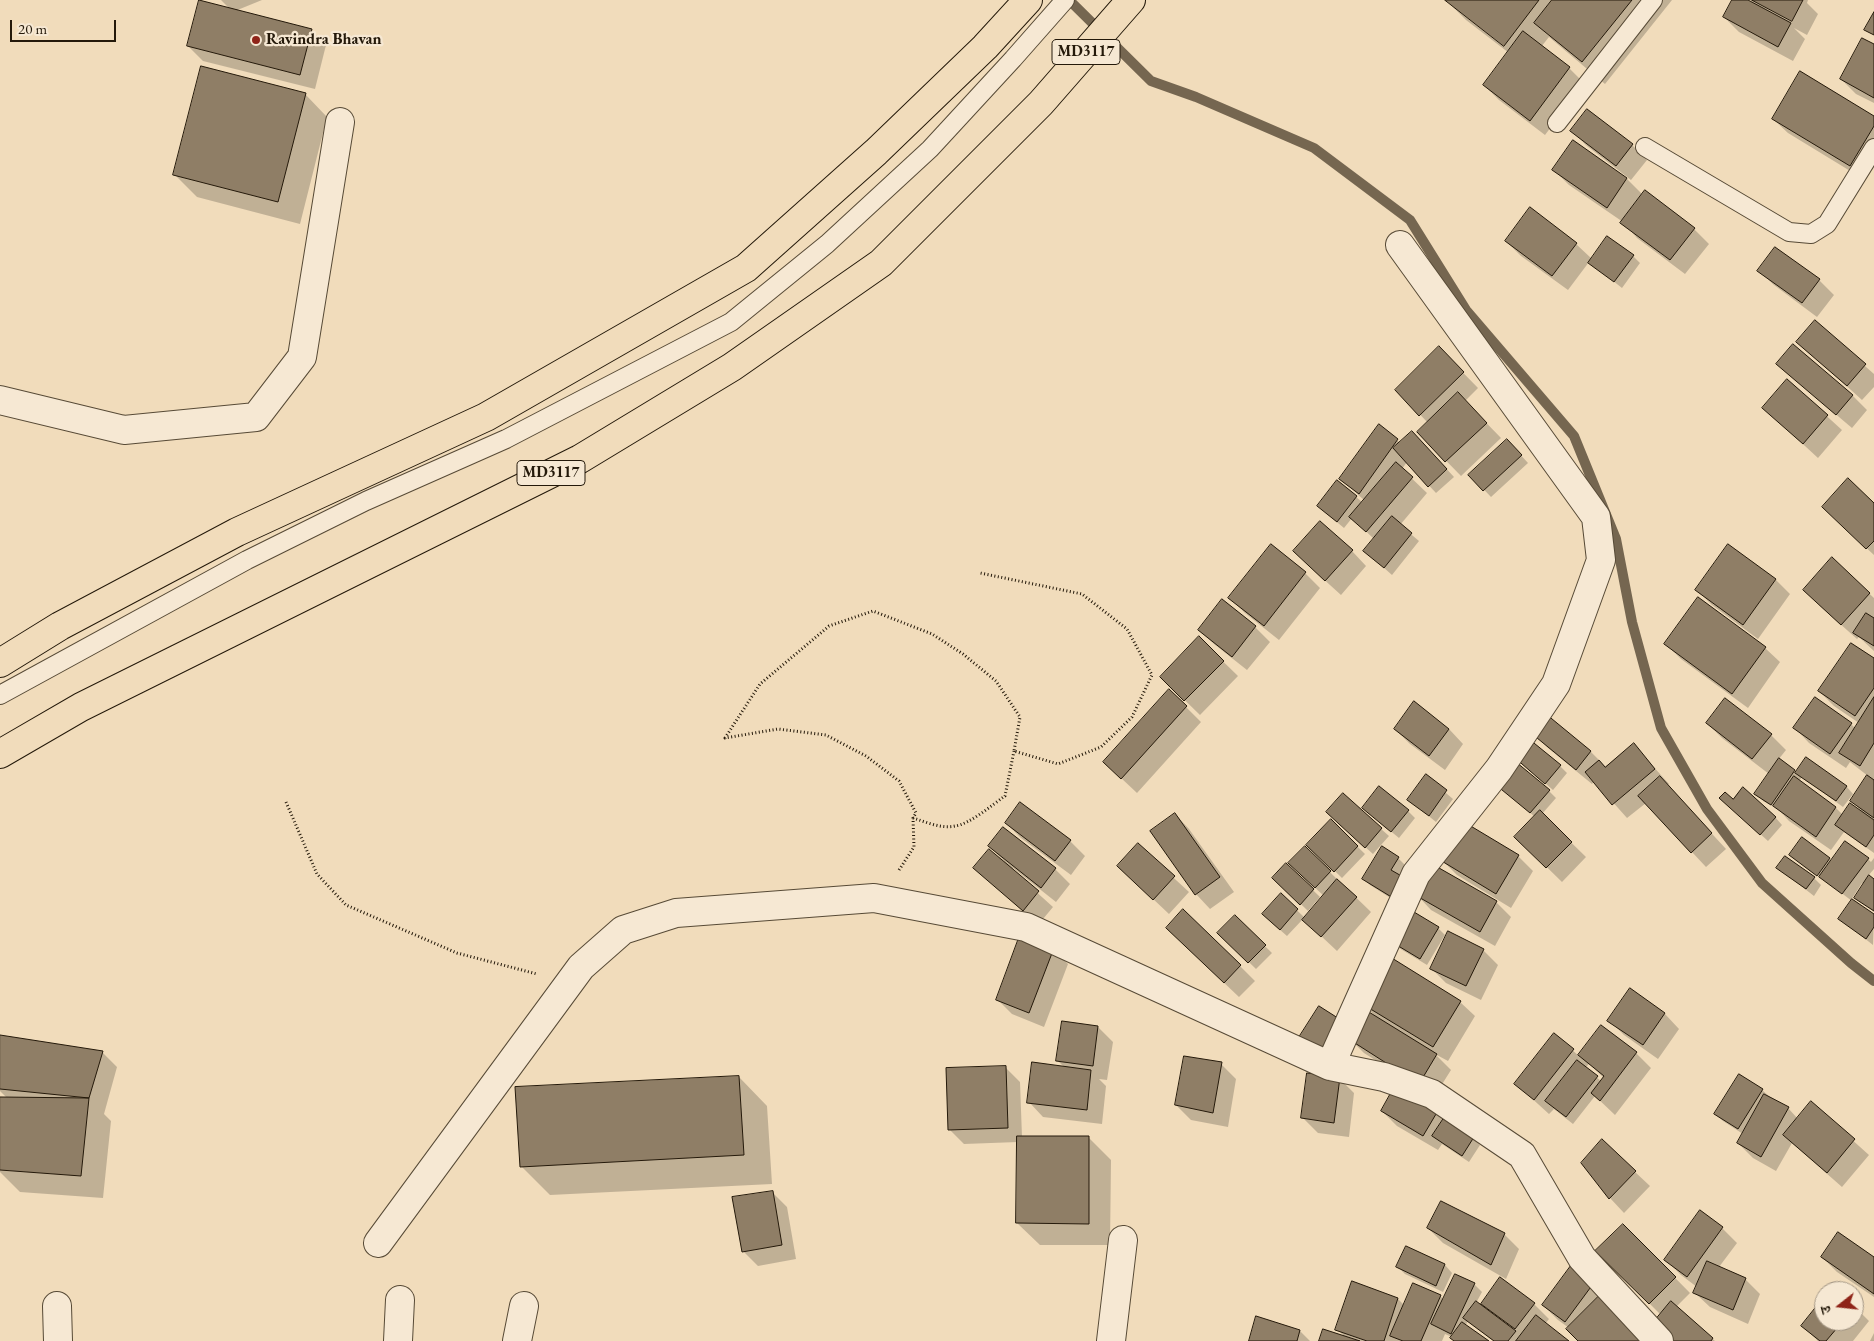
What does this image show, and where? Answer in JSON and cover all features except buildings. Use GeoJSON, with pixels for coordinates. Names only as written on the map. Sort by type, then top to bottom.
{"type":"FeatureCollection","features":[{"type":"Feature","properties":{"kind":"main road"},"geometry":{"type":"LineString","coordinates":[[0,663],[60,626],[237,532],[486,416],[746,268],[876,152],[985,48],[1028,0]]}},
{"type":"Feature","properties":{"kind":"main road","name":"MD3117"},"geometry":{"type":"LineString","coordinates":[[0,754],[81,707],[580,459],[732,367],[881,263],[1041,103],[1131,0]]}},
{"type":"Feature","properties":{"kind":"street"},"geometry":{"type":"LineString","coordinates":[[0,400],[124,430],[256,417],[302,357],[340,122]]}},
{"type":"Feature","properties":{"kind":"street"},"geometry":{"type":"LineString","coordinates":[[1330,1066],[1416,874],[1499,769],[1556,684],[1601,560],[1596,517],[1400,245]]}},
{"type":"Feature","properties":{"kind":"street"},"geometry":{"type":"LineString","coordinates":[[378,1243],[581,967],[623,930],[676,913],[874,898],[1026,927],[1330,1066],[1384,1077],[1432,1094],[1522,1155],[1582,1258],[1660,1341]]}},
{"type":"Feature","properties":{"kind":"street"},"geometry":{"type":"LineString","coordinates":[[1111,1341],[1123,1240]]}},
{"type":"Feature","properties":{"kind":"street"},"geometry":{"type":"LineString","coordinates":[[398,1341],[400,1300]]}},
{"type":"Feature","properties":{"kind":"street"},"geometry":{"type":"LineString","coordinates":[[57,1306],[58,1341]]}},
{"type":"Feature","properties":{"kind":"street"},"geometry":{"type":"LineString","coordinates":[[517,1341],[524,1306]]}},
{"type":"Feature","properties":{"kind":"lane"},"geometry":{"type":"LineString","coordinates":[[0,695],[247,560],[366,501],[506,439],[731,322],[827,244],[930,149],[1065,0]]}},
{"type":"Feature","properties":{"kind":"lane"},"geometry":{"type":"LineString","coordinates":[[1557,123],[1653,0]]}},
{"type":"Feature","properties":{"kind":"lane"},"geometry":{"type":"LineString","coordinates":[[1645,147],[1790,232],[1811,234],[1827,224],[1874,148]]}},
{"type":"Feature","properties":{"kind":"path"},"geometry":{"type":"LineString","coordinates":[[980,573],[1082,594],[1127,629],[1152,675],[1132,717],[1101,747],[1058,764],[1014,751]]}},
{"type":"Feature","properties":{"kind":"path"},"geometry":{"type":"LineString","coordinates":[[874,898],[897,873],[914,847],[913,818],[916,814],[899,781],[866,756],[826,735],[778,729],[725,738],[760,684],[829,626],[873,612],[932,634],[963,654],[996,681],[1020,717],[1005,796],[972,819],[955,826],[938,826],[913,818]]}},
{"type":"Feature","properties":{"kind":"path"},"geometry":{"type":"LineString","coordinates":[[286,802],[317,874],[346,905],[457,954],[535,974],[581,967]]}},
{"type":"Feature","properties":{"kind":"waterway"},"geometry":{"type":"LineString","coordinates":[[1069,0],[1151,81],[1196,97],[1314,148],[1410,220],[1466,310],[1574,436],[1616,539],[1632,622],[1661,728],[1707,809],[1762,883],[1851,963],[1874,981]]}},
{"type":"Feature","properties":{"kind":"place","name":"Ravindra Bhavan"},"geometry":{"type":"Point","coordinates":[256,40]}}]}
